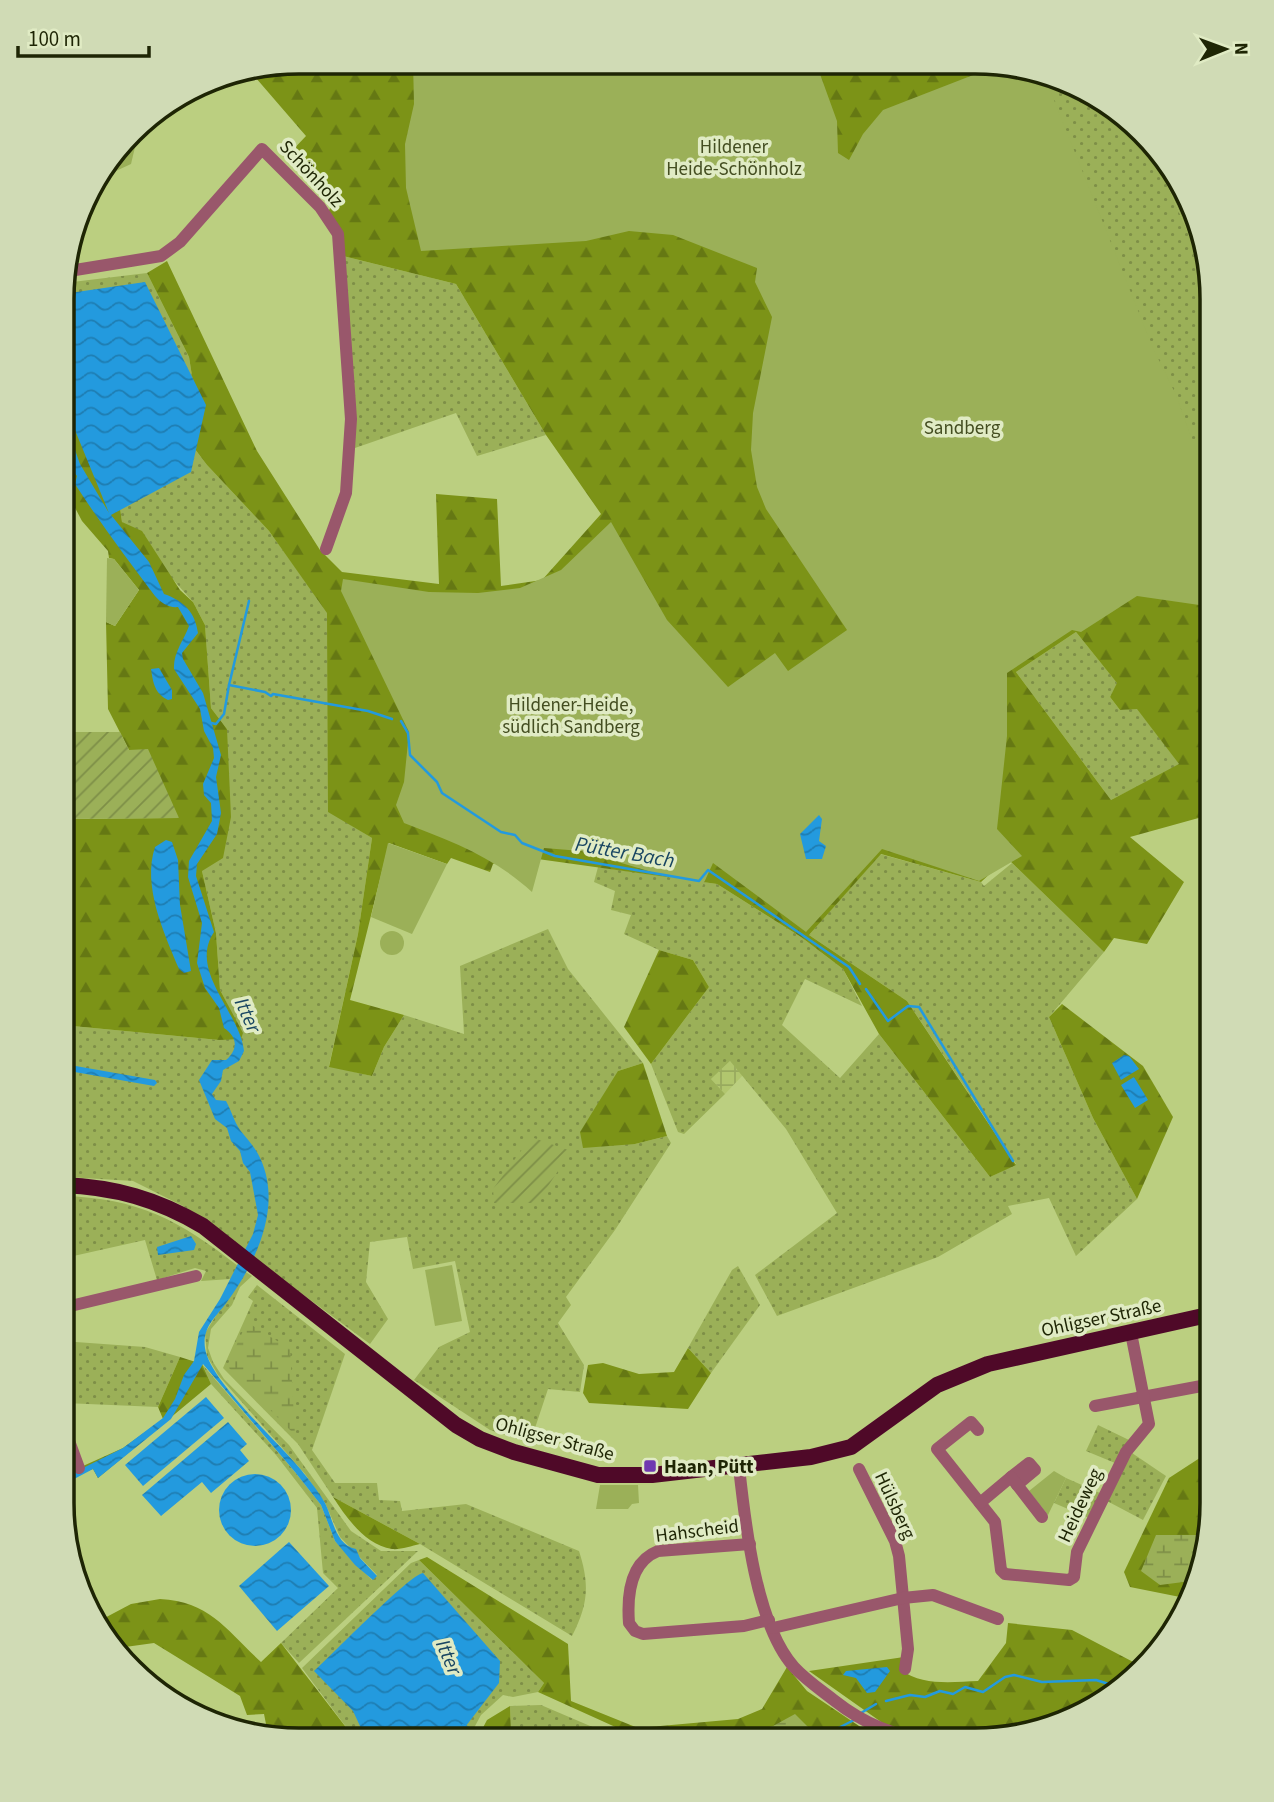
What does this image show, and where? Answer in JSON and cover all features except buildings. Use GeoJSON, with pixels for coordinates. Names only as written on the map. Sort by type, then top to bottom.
{"type":"FeatureCollection","features":[{"type":"Feature","properties":{"kind":"main road","name":"Ohligser Straße"},"geometry":{"type":"LineString","coordinates":[[74,1186],[104,1187],[157,1202],[203,1226],[433,1408],[480,1439],[514,1452],[598,1475],[652,1475],[739,1467],[835,1453],[870,1436],[937,1385],[961,1374],[1014,1357],[1131,1334],[1200,1317]]}},
{"type":"Feature","properties":{"kind":"street","name":"Schönholz"},"geometry":{"type":"LineString","coordinates":[[75,270],[161,256],[180,242],[262,149],[320,207],[338,234],[351,419],[346,493],[326,549]]}},
{"type":"Feature","properties":{"kind":"street"},"geometry":{"type":"LineString","coordinates":[[74,1305],[196,1276]]}},
{"type":"Feature","properties":{"kind":"street","name":"Heideweg"},"geometry":{"type":"LineString","coordinates":[[978,1430],[971,1422],[937,1449],[995,1522],[1001,1570],[1005,1574],[1069,1580],[1074,1577],[1077,1552],[1126,1452],[1149,1424],[1131,1334]]}},
{"type":"Feature","properties":{"kind":"street"},"geometry":{"type":"LineString","coordinates":[[1094,1406],[1200,1386]]}},
{"type":"Feature","properties":{"kind":"street"},"geometry":{"type":"LineString","coordinates":[[74,1454],[79,1468]]}},
{"type":"Feature","properties":{"kind":"street"},"geometry":{"type":"LineString","coordinates":[[739,1467],[756,1580],[771,1624],[793,1666],[847,1711],[879,1728]]}},
{"type":"Feature","properties":{"kind":"street","name":"Hülsberg"},"geometry":{"type":"LineString","coordinates":[[859,1469],[895,1541],[908,1649],[905,1669]]}},
{"type":"Feature","properties":{"kind":"street","name":"Heideweg"},"geometry":{"type":"LineString","coordinates":[[980,1503],[1014,1481],[1042,1517]]}},
{"type":"Feature","properties":{"kind":"street","name":"Hahscheid"},"geometry":{"type":"LineString","coordinates":[[750,1544],[658,1551],[641,1560],[635,1570],[629,1623],[635,1632],[643,1634],[771,1624]]}},
{"type":"Feature","properties":{"kind":"street"},"geometry":{"type":"LineString","coordinates":[[771,1624],[903,1598],[940,1596],[964,1609],[998,1619]]}},
{"type":"Feature","properties":{"kind":"shaded area"},"geometry":{"type":"Polygon","coordinates":[[[730,1061],[743,1075],[725,1094],[711,1079],[730,1061]]]}},
{"type":"Feature","properties":{"kind":"green space"},"geometry":{"type":"Polygon","coordinates":[[[284,74],[1010,76],[1132,583],[1200,597],[1200,818],[1130,837],[1184,882],[1147,944],[1114,938],[1104,952],[1007,858],[981,882],[881,854],[809,935],[907,1001],[1016,1165],[990,1177],[879,1034],[843,969],[801,937],[717,884],[509,855],[493,864],[490,872],[451,858],[447,864],[389,843],[350,1000],[404,1015],[384,1047],[372,1076],[329,1067],[358,934],[372,838],[328,812],[327,613],[269,531],[207,465],[176,424],[196,401],[189,357],[147,273],[167,261],[257,451],[320,550],[342,572],[439,584],[436,494],[497,499],[501,586],[542,580],[601,514],[546,435],[456,284],[343,256],[328,212],[332,205],[287,156],[306,136],[256,78],[284,74]],[[1076,632],[1016,672],[1111,800],[1179,764],[1137,709],[1120,710],[1110,697],[1117,683],[1076,632]]]}},
{"type":"Feature","properties":{"kind":"green space"},"geometry":{"type":"Polygon","coordinates":[[[413,74],[820,74],[837,121],[838,153],[849,160],[863,134],[883,110],[976,74],[1005,75],[1048,85],[1153,348],[1176,395],[1200,461],[1200,605],[1137,596],[1081,632],[1072,630],[1007,673],[1007,736],[997,829],[1022,856],[979,881],[882,849],[806,932],[713,863],[702,887],[581,851],[544,848],[532,892],[487,860],[404,823],[396,805],[404,782],[409,732],[341,591],[343,579],[429,592],[478,593],[520,588],[561,570],[611,522],[667,620],[728,687],[775,653],[788,671],[847,630],[766,509],[757,487],[751,450],[753,413],[772,317],[755,282],[757,268],[673,235],[629,231],[586,241],[421,251],[406,188],[405,144],[414,104],[413,74]]]}},
{"type":"Feature","properties":{"kind":"green space"},"geometry":{"type":"Polygon","coordinates":[[[1015,77],[1048,85],[1075,97],[1124,129],[1162,172],[1194,246],[1199,269],[1200,299],[1200,566],[1015,77]]]}},
{"type":"Feature","properties":{"kind":"green space"},"geometry":{"type":"Polygon","coordinates":[[[136,143],[131,164],[112,173],[136,143]]]}},
{"type":"Feature","properties":{"kind":"green space"},"geometry":{"type":"Polygon","coordinates":[[[1162,172],[1177,199],[1194,246],[1162,172]]]}},
{"type":"Feature","properties":{"kind":"green space"},"geometry":{"type":"Polygon","coordinates":[[[343,256],[456,284],[546,435],[477,456],[456,413],[355,448],[343,256]]]}},
{"type":"Feature","properties":{"kind":"green space"},"geometry":{"type":"Polygon","coordinates":[[[147,273],[189,357],[196,401],[176,424],[207,465],[269,531],[328,613],[328,811],[372,838],[358,934],[329,1066],[372,1076],[384,1047],[404,1015],[464,1034],[460,966],[548,929],[568,969],[643,1063],[618,1071],[635,1144],[667,1136],[671,1143],[615,1230],[566,1297],[571,1305],[558,1323],[584,1365],[580,1392],[548,1389],[530,1443],[490,1430],[414,1380],[439,1347],[470,1332],[455,1261],[413,1269],[407,1237],[370,1242],[366,1282],[388,1319],[370,1344],[183,1206],[133,1181],[74,1177],[74,1026],[219,1040],[242,1033],[220,990],[216,933],[202,871],[227,729],[211,708],[205,625],[193,602],[122,522],[102,377],[74,332],[75,282],[147,273]]]}},
{"type":"Feature","properties":{"kind":"green space"},"geometry":{"type":"Polygon","coordinates":[[[74,352],[102,377],[122,522],[142,531],[180,590],[193,602],[205,625],[211,708],[227,729],[231,817],[223,858],[202,871],[216,933],[220,990],[243,1033],[241,1039],[219,1040],[74,1026],[74,819],[178,818],[129,750],[108,709],[106,622],[115,626],[139,590],[114,559],[109,558],[108,551],[82,521],[74,506],[74,352]]]}},
{"type":"Feature","properties":{"kind":"green space"},"geometry":{"type":"Polygon","coordinates":[[[107,558],[114,559],[139,590],[115,626],[106,622],[107,558]]]}},
{"type":"Feature","properties":{"kind":"green space"},"geometry":{"type":"Polygon","coordinates":[[[1076,632],[1118,684],[1110,697],[1120,710],[1137,708],[1180,765],[1111,800],[1016,672],[1076,632]]]}},
{"type":"Feature","properties":{"kind":"green space"},"geometry":{"type":"Polygon","coordinates":[[[74,732],[120,732],[129,750],[148,749],[179,818],[74,819],[74,732]]]}},
{"type":"Feature","properties":{"kind":"green space"},"geometry":{"type":"Polygon","coordinates":[[[388,843],[447,864],[412,934],[371,917],[388,843]]]}},
{"type":"Feature","properties":{"kind":"green space"},"geometry":{"type":"Polygon","coordinates":[[[880,854],[981,882],[984,886],[1012,863],[1104,952],[1049,1017],[1093,1118],[1137,1199],[1076,1256],[1049,1198],[1008,1206],[1012,1214],[938,1257],[777,1316],[755,1275],[837,1213],[786,1129],[730,1061],[711,1079],[725,1094],[684,1134],[678,1132],[651,1064],[709,987],[693,960],[659,950],[624,934],[631,915],[611,910],[615,891],[594,882],[598,867],[717,884],[801,937],[843,969],[862,1006],[805,979],[782,1025],[840,1078],[879,1034],[990,1177],[1016,1164],[907,1001],[809,935],[880,854]]]}},
{"type":"Feature","properties":{"kind":"green space"},"geometry":{"type":"Polygon","coordinates":[[[392,931],[403,938],[404,943],[397,954],[392,955],[381,948],[380,943],[387,932],[392,931]]]}},
{"type":"Feature","properties":{"kind":"green space"},"geometry":{"type":"Polygon","coordinates":[[[659,950],[693,960],[709,987],[651,1064],[624,1027],[659,950]]]}},
{"type":"Feature","properties":{"kind":"green space"},"geometry":{"type":"Polygon","coordinates":[[[1062,1004],[1143,1066],[1173,1117],[1137,1199],[1093,1118],[1049,1017],[1062,1004]]]}},
{"type":"Feature","properties":{"kind":"green space"},"geometry":{"type":"Polygon","coordinates":[[[643,1063],[667,1136],[635,1144],[583,1148],[580,1132],[618,1071],[643,1063]]]}},
{"type":"Feature","properties":{"kind":"green space"},"geometry":{"type":"Polygon","coordinates":[[[531,1137],[571,1151],[537,1203],[494,1203],[493,1189],[531,1137]]]}},
{"type":"Feature","properties":{"kind":"green space"},"geometry":{"type":"Polygon","coordinates":[[[74,1197],[114,1201],[157,1215],[177,1224],[238,1266],[231,1279],[201,1281],[206,1271],[195,1268],[157,1280],[145,1240],[74,1256],[74,1197]]]}},
{"type":"Feature","properties":{"kind":"green space"},"geometry":{"type":"Polygon","coordinates":[[[452,1265],[462,1321],[435,1326],[425,1270],[452,1265]]]}},
{"type":"Feature","properties":{"kind":"green space"},"geometry":{"type":"Polygon","coordinates":[[[738,1266],[760,1305],[711,1373],[688,1348],[732,1270],[738,1266]]]}},
{"type":"Feature","properties":{"kind":"green space"},"geometry":{"type":"Polygon","coordinates":[[[244,1271],[252,1276],[240,1287],[232,1305],[211,1329],[208,1348],[213,1362],[224,1379],[289,1445],[351,1531],[381,1551],[418,1551],[299,1663],[281,1643],[338,1588],[323,1573],[317,1508],[276,1455],[211,1384],[202,1364],[321,1505],[335,1541],[372,1580],[377,1575],[340,1537],[325,1503],[305,1474],[218,1375],[207,1356],[205,1333],[244,1271]]]}},
{"type":"Feature","properties":{"kind":"green space"},"geometry":{"type":"Polygon","coordinates":[[[257,1285],[345,1354],[312,1450],[335,1483],[377,1483],[379,1500],[400,1501],[402,1511],[466,1504],[579,1551],[585,1574],[586,1595],[572,1636],[420,1544],[333,1497],[298,1444],[223,1368],[253,1301],[248,1297],[257,1285]]]}},
{"type":"Feature","properties":{"kind":"green space"},"geometry":{"type":"Polygon","coordinates":[[[247,1322],[290,1349],[295,1435],[227,1366],[247,1322]]]}},
{"type":"Feature","properties":{"kind":"green space"},"geometry":{"type":"Polygon","coordinates":[[[74,1342],[145,1347],[180,1357],[158,1407],[74,1403],[74,1342]]]}},
{"type":"Feature","properties":{"kind":"green space"},"geometry":{"type":"Polygon","coordinates":[[[688,1348],[711,1373],[688,1409],[589,1403],[583,1393],[588,1365],[603,1363],[639,1374],[674,1372],[688,1348]]]}},
{"type":"Feature","properties":{"kind":"green space"},"geometry":{"type":"Polygon","coordinates":[[[180,1357],[202,1364],[211,1384],[98,1478],[93,1469],[85,1472],[83,1466],[123,1448],[163,1419],[158,1407],[180,1357]]]}},
{"type":"Feature","properties":{"kind":"green space"},"geometry":{"type":"Polygon","coordinates":[[[1098,1425],[1129,1440],[1115,1463],[1086,1451],[1098,1425]]]}},
{"type":"Feature","properties":{"kind":"green space"},"geometry":{"type":"Polygon","coordinates":[[[1132,1453],[1166,1476],[1143,1520],[1107,1501],[1132,1453]]]}},
{"type":"Feature","properties":{"kind":"green space"},"geometry":{"type":"Polygon","coordinates":[[[1200,1458],[1200,1518],[1196,1547],[1189,1576],[1180,1597],[1130,1587],[1124,1572],[1169,1478],[1200,1458]]]}},
{"type":"Feature","properties":{"kind":"green space"},"geometry":{"type":"Polygon","coordinates":[[[1054,1471],[1066,1478],[1048,1515],[1029,1491],[1054,1471]]]}},
{"type":"Feature","properties":{"kind":"green space"},"geometry":{"type":"Polygon","coordinates":[[[1066,1478],[1100,1493],[1089,1518],[1054,1503],[1066,1478]]]}},
{"type":"Feature","properties":{"kind":"green space"},"geometry":{"type":"Polygon","coordinates":[[[600,1485],[638,1485],[639,1503],[632,1504],[628,1509],[596,1509],[600,1485]]]}},
{"type":"Feature","properties":{"kind":"green space"},"geometry":{"type":"Polygon","coordinates":[[[333,1497],[420,1544],[395,1549],[373,1542],[350,1521],[333,1497]]]}},
{"type":"Feature","properties":{"kind":"green space"},"geometry":{"type":"Polygon","coordinates":[[[1156,1535],[1198,1535],[1187,1582],[1160,1585],[1141,1571],[1156,1535]]]}},
{"type":"Feature","properties":{"kind":"green space"},"geometry":{"type":"Polygon","coordinates":[[[427,1557],[568,1644],[571,1701],[638,1728],[618,1728],[538,1692],[544,1683],[419,1560],[427,1557]]]}},
{"type":"Feature","properties":{"kind":"green space"},"geometry":{"type":"Polygon","coordinates":[[[419,1560],[544,1683],[538,1692],[513,1697],[503,1695],[481,1715],[474,1728],[347,1728],[302,1668],[411,1563],[419,1560]]]}},
{"type":"Feature","properties":{"kind":"green space"},"geometry":{"type":"Polygon","coordinates":[[[160,1599],[192,1606],[216,1620],[261,1662],[281,1643],[347,1728],[266,1726],[264,1714],[247,1715],[240,1696],[154,1643],[126,1647],[105,1618],[131,1604],[160,1599]]]}},
{"type":"Feature","properties":{"kind":"green space"},"geometry":{"type":"Polygon","coordinates":[[[1008,1623],[1072,1630],[1134,1663],[1100,1691],[1061,1711],[1005,1727],[975,1728],[898,1728],[884,1724],[809,1671],[904,1657],[901,1670],[918,1679],[938,1682],[978,1681],[1006,1643],[1008,1623]]]}},
{"type":"Feature","properties":{"kind":"green space"},"geometry":{"type":"Polygon","coordinates":[[[787,1667],[807,1691],[862,1728],[638,1728],[738,1719],[762,1709],[787,1667]]]}},
{"type":"Feature","properties":{"kind":"green space"},"geometry":{"type":"Polygon","coordinates":[[[541,1705],[595,1728],[511,1728],[510,1706],[541,1705]]]}},
{"type":"Feature","properties":{"kind":"green space"},"geometry":{"type":"Polygon","coordinates":[[[510,1706],[511,1728],[483,1728],[487,1720],[510,1706]]]}},
{"type":"Feature","properties":{"kind":"green space"},"geometry":{"type":"Polygon","coordinates":[[[795,1714],[809,1728],[765,1728],[795,1714]]]}},
{"type":"Feature","properties":{"kind":"water"},"geometry":{"type":"Polygon","coordinates":[[[145,282],[206,405],[191,472],[111,515],[149,562],[164,594],[187,608],[194,619],[198,633],[182,653],[183,659],[203,693],[221,755],[216,777],[221,813],[217,834],[197,864],[196,876],[214,932],[208,947],[207,962],[211,977],[234,1021],[244,1051],[239,1061],[223,1070],[221,1081],[212,1094],[216,1100],[226,1101],[238,1127],[259,1156],[267,1178],[269,1197],[263,1234],[256,1252],[238,1286],[208,1328],[205,1348],[210,1362],[233,1396],[296,1463],[316,1490],[325,1503],[339,1537],[356,1549],[360,1558],[377,1576],[373,1580],[355,1565],[335,1541],[321,1505],[203,1364],[171,1419],[98,1478],[93,1469],[74,1479],[74,1472],[123,1448],[163,1418],[194,1361],[199,1332],[220,1299],[253,1234],[258,1215],[250,1172],[243,1163],[240,1151],[231,1141],[227,1128],[215,1119],[199,1080],[212,1060],[226,1060],[230,1056],[235,1044],[232,1035],[224,1028],[219,1008],[205,988],[197,963],[202,923],[188,877],[189,861],[212,821],[211,803],[204,795],[203,784],[214,758],[213,748],[204,731],[200,709],[174,669],[177,652],[189,626],[178,607],[171,607],[155,596],[75,484],[77,476],[74,472],[74,447],[80,464],[109,513],[74,428],[74,292],[145,282]]]}},
{"type":"Feature","properties":{"kind":"water"},"geometry":{"type":"Polygon","coordinates":[[[159,668],[172,690],[172,699],[164,698],[155,688],[151,669],[159,668]]]}},
{"type":"Feature","properties":{"kind":"water"},"geometry":{"type":"Polygon","coordinates":[[[819,815],[822,819],[819,841],[826,846],[822,859],[806,859],[800,834],[819,815]]]}},
{"type":"Feature","properties":{"kind":"water"},"geometry":{"type":"Polygon","coordinates":[[[166,840],[172,842],[178,860],[180,905],[191,971],[184,973],[179,969],[167,940],[153,893],[151,877],[155,847],[166,840]]]}},
{"type":"Feature","properties":{"kind":"water"},"geometry":{"type":"Polygon","coordinates":[[[1124,1055],[1129,1056],[1139,1069],[1121,1080],[1112,1063],[1124,1055]]]}},
{"type":"Feature","properties":{"kind":"water"},"geometry":{"type":"Polygon","coordinates":[[[74,1066],[155,1080],[157,1083],[154,1086],[74,1072],[74,1066]]]}},
{"type":"Feature","properties":{"kind":"water"},"geometry":{"type":"Polygon","coordinates":[[[1134,1077],[1148,1100],[1135,1108],[1121,1085],[1134,1077]]]}},
{"type":"Feature","properties":{"kind":"water"},"geometry":{"type":"Polygon","coordinates":[[[191,1236],[196,1244],[194,1250],[158,1255],[157,1247],[191,1236]]]}},
{"type":"Feature","properties":{"kind":"water"},"geometry":{"type":"Polygon","coordinates":[[[206,1397],[224,1418],[143,1486],[125,1465],[206,1397]]]}},
{"type":"Feature","properties":{"kind":"water"},"geometry":{"type":"Polygon","coordinates":[[[228,1422],[247,1444],[240,1450],[249,1461],[211,1493],[202,1482],[161,1516],[142,1495],[228,1422]]]}},
{"type":"Feature","properties":{"kind":"water"},"geometry":{"type":"Polygon","coordinates":[[[255,1474],[275,1480],[285,1490],[291,1510],[285,1530],[275,1540],[255,1546],[235,1540],[225,1530],[219,1510],[225,1490],[235,1480],[255,1474]]]}},
{"type":"Feature","properties":{"kind":"water"},"geometry":{"type":"Polygon","coordinates":[[[289,1542],[329,1586],[277,1631],[239,1586],[289,1542]]]}},
{"type":"Feature","properties":{"kind":"water","name":"Itter"},"geometry":{"type":"Polygon","coordinates":[[[423,1573],[500,1661],[499,1683],[464,1728],[361,1728],[353,1711],[314,1671],[415,1577],[423,1573]]]}},
{"type":"Feature","properties":{"kind":"water"},"geometry":{"type":"Polygon","coordinates":[[[887,1667],[890,1671],[875,1692],[867,1693],[856,1678],[843,1675],[846,1671],[887,1667]]]}},
{"type":"Feature","properties":{"kind":"waterway"},"geometry":{"type":"LineString","coordinates":[[229,685],[249,601]]}},
{"type":"Feature","properties":{"kind":"waterway","name":"Pütter Bach"},"geometry":{"type":"LineString","coordinates":[[211,723],[216,724],[224,714],[229,685],[265,692],[271,696],[273,694],[368,711],[392,719]]}},
{"type":"Feature","properties":{"kind":"waterway","name":"Pütter Bach"},"geometry":{"type":"LineString","coordinates":[[401,721],[408,733],[410,755],[437,782],[442,793],[501,832],[515,835],[522,843],[555,856],[699,881],[708,870],[849,967],[860,984]]}},
{"type":"Feature","properties":{"kind":"waterway","name":"Pütter Bach"},"geometry":{"type":"LineString","coordinates":[[866,989],[888,1021],[908,1006],[919,1007],[1013,1161]]}},
{"type":"Feature","properties":{"kind":"waterway"},"geometry":{"type":"LineString","coordinates":[[886,1701],[910,1695],[925,1697],[940,1691],[953,1694],[965,1687],[983,1692],[1005,1677],[1014,1675],[1042,1682],[1096,1680],[1109,1684]]}},
{"type":"Feature","properties":{"kind":"waterway"},"geometry":{"type":"LineString","coordinates":[[861,1713],[876,1704]]}},
{"type":"Feature","properties":{"kind":"waterway"},"geometry":{"type":"LineString","coordinates":[[838,1728],[854,1720]]}},
{"type":"Feature","properties":{"kind":"waterway"},"geometry":{"type":"LineString","coordinates":[[463,1725],[469,1728]]}},
{"type":"Feature","properties":{"kind":"place","name":"Haan, Pütt"},"geometry":{"type":"Point","coordinates":[650,1466]}},
{"type":"Feature","properties":{"kind":"park label","name":"Hildener Heide-Schönholz"},"geometry":{"type":"Point","coordinates":[734,157]}},
{"type":"Feature","properties":{"kind":"park label","name":"Sandberg"},"geometry":{"type":"Point","coordinates":[962,427]}},
{"type":"Feature","properties":{"kind":"park label","name":"Hildener-Heide, südlich Sandberg"},"geometry":{"type":"Point","coordinates":[571,715]}}]}
